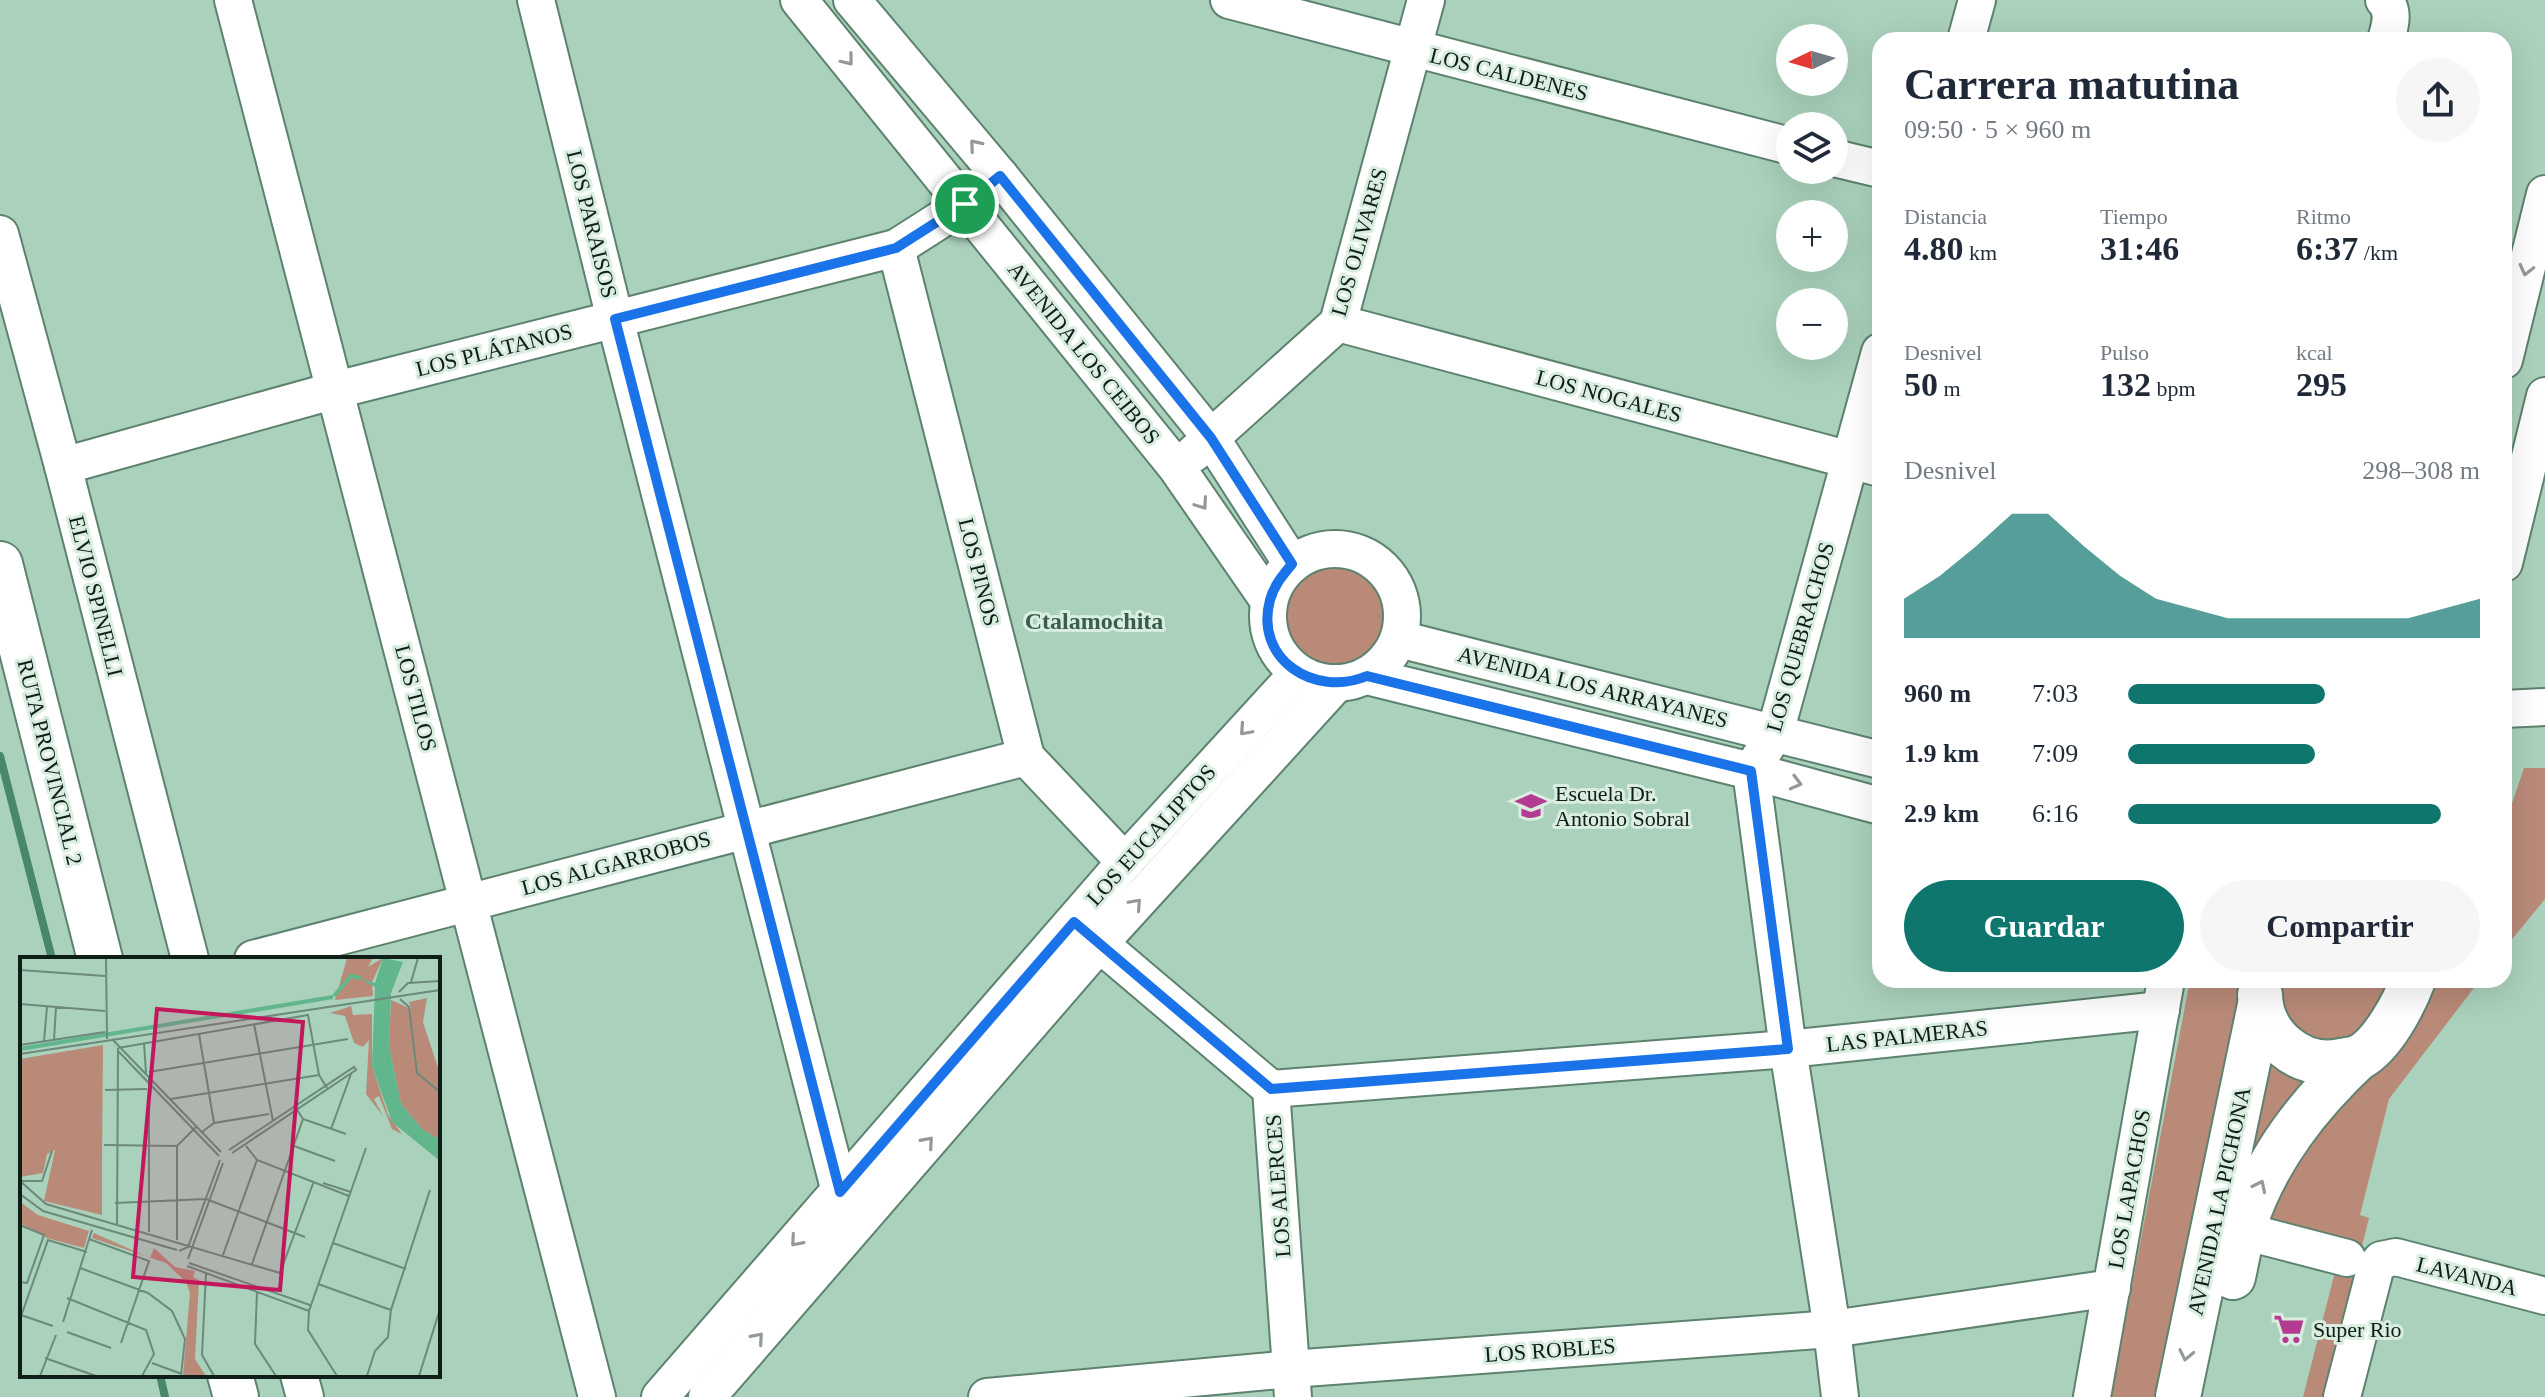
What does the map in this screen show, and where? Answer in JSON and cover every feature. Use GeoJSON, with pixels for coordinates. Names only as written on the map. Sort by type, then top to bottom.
{"type":"FeatureCollection","features":[{"type":"Feature","properties":{"kind":"main road","name":"RUTA PROVINCIAL 2"},"geometry":{"type":"LineString","coordinates":[[0,564],[99,957]]}},
{"type":"Feature","properties":{"kind":"main road"},"geometry":{"type":"LineString","coordinates":[[78,872],[123,957]]}},
{"type":"Feature","properties":{"kind":"main road"},"geometry":{"type":"LineString","coordinates":[[2260,988],[2269,1028],[2283,1046],[2298,1056],[2318,1062],[2359,1057]]}},
{"type":"Feature","properties":{"kind":"main road","name":"AVENIDA LA PICHONA"},"geometry":{"type":"LineString","coordinates":[[2178,1397],[2260,988]]}},
{"type":"Feature","properties":{"kind":"main road","name":"AVENIDA LA PICHONA"},"geometry":{"type":"LineString","coordinates":[[2209,1397],[2243,1231],[2259,1187],[2293,1129],[2331,1084],[2383,1034],[2409,988]]}},
{"type":"Feature","properties":{"kind":"main road"},"geometry":{"type":"LineString","coordinates":[[205,1377],[210,1397]]}},
{"type":"Feature","properties":{"kind":"main road"},"geometry":{"type":"LineString","coordinates":[[231,1377],[236,1397]]}},
{"type":"Feature","properties":{"kind":"street","name":"LOS TILOS"},"geometry":{"type":"LineString","coordinates":[[233,0],[597,1397]]}},
{"type":"Feature","properties":{"kind":"street","name":"LOS PARAISOS"},"geometry":{"type":"LineString","coordinates":[[536,0],[840,1192]]}},
{"type":"Feature","properties":{"kind":"street","name":"AVENIDA LOS CEIBOS"},"geometry":{"type":"LineString","coordinates":[[852,0],[1000,176],[1211,438],[1292,564]]}},
{"type":"Feature","properties":{"kind":"street","name":"LOS CALDENES"},"geometry":{"type":"LineString","coordinates":[[1229,0],[1776,142]]}},
{"type":"Feature","properties":{"kind":"street","name":"LOS OLIVARES"},"geometry":{"type":"LineString","coordinates":[[1177,468],[1338,323],[1426,0]]}},
{"type":"Feature","properties":{"kind":"street"},"geometry":{"type":"LineString","coordinates":[[1968,32],[1977,0]]}},
{"type":"Feature","properties":{"kind":"street"},"geometry":{"type":"LineString","coordinates":[[2386,1],[2391,21],[2388,32]]}},
{"type":"Feature","properties":{"kind":"street","name":"AVENIDA LOS CEIBOS"},"geometry":{"type":"LineString","coordinates":[[807,3],[1177,468],[1269,601]]}},
{"type":"Feature","properties":{"kind":"street"},"geometry":{"type":"LineString","coordinates":[[1848,161],[1872,167]]}},
{"type":"Feature","properties":{"kind":"street","name":"LOS PLÁTANOS"},"geometry":{"type":"LineString","coordinates":[[63,466],[336,390],[896,248],[965,204],[1000,176]]}},
{"type":"Feature","properties":{"kind":"street"},"geometry":{"type":"LineString","coordinates":[[2512,329],[2543,211]]}},
{"type":"Feature","properties":{"kind":"street","name":"ELVIO SPINELLI"},"geometry":{"type":"LineString","coordinates":[[0,234],[189,957]]}},
{"type":"Feature","properties":{"kind":"street","name":"LOS PINOS"},"geometry":{"type":"LineString","coordinates":[[896,248],[1026,757],[1125,862]]}},
{"type":"Feature","properties":{"kind":"street","name":"LOS NOGALES"},"geometry":{"type":"LineString","coordinates":[[1338,323],[1865,465]]}},
{"type":"Feature","properties":{"kind":"street"},"geometry":{"type":"LineString","coordinates":[[2512,530],[2545,396]]}},
{"type":"Feature","properties":{"kind":"street","name":"LOS QUEBRACHOS"},"geometry":{"type":"LineString","coordinates":[[1751,771],[1775,733],[1865,465],[1872,412]]}},
{"type":"Feature","properties":{"kind":"street"},"geometry":{"type":"LineString","coordinates":[[1328,549],[1347,550],[1366,556],[1381,567],[1393,582],[1401,601],[1402,620],[1399,639],[1392,654],[1381,666],[1352,680],[1316,681],[1298,673],[1283,659],[1273,642],[1268,622],[1269,601],[1278,581],[1292,564],[1309,554],[1328,549]]}},
{"type":"Feature","properties":{"kind":"street","name":"AVENIDA LOS ARRAYANES"},"geometry":{"type":"LineString","coordinates":[[1399,639],[1872,758]]}},
{"type":"Feature","properties":{"kind":"street","name":"LOS EUCALIPTOS"},"geometry":{"type":"LineString","coordinates":[[707,1397],[1087,932],[1125,862],[1298,673]]}},
{"type":"Feature","properties":{"kind":"street","name":"AVENIDA LOS ARRAYANES"},"geometry":{"type":"LineString","coordinates":[[1352,680],[1751,771],[1872,804]]}},
{"type":"Feature","properties":{"kind":"street","name":"LOS EUCALIPTOS"},"geometry":{"type":"LineString","coordinates":[[660,1397],[840,1192],[1087,932],[1352,680]]}},
{"type":"Feature","properties":{"kind":"street"},"geometry":{"type":"LineString","coordinates":[[2512,709],[2545,707]]}},
{"type":"Feature","properties":{"kind":"street","name":"LOS ALGARROBOS"},"geometry":{"type":"LineString","coordinates":[[260,957],[1026,757]]}},
{"type":"Feature","properties":{"kind":"street"},"geometry":{"type":"LineString","coordinates":[[1751,771],[1788,1049],[1840,1397]]}},
{"type":"Feature","properties":{"kind":"street","name":"LOS ALERCES"},"geometry":{"type":"LineString","coordinates":[[1087,932],[1271,1089],[1292,1383]]}},
{"type":"Feature","properties":{"kind":"street","name":"LAS PALMERAS"},"geometry":{"type":"LineString","coordinates":[[1271,1089],[1788,1049],[2163,995]]}},
{"type":"Feature","properties":{"kind":"street","name":"LOS LAPACHOS"},"geometry":{"type":"LineString","coordinates":[[2092,1397],[2163,995]]}},
{"type":"Feature","properties":{"kind":"street"},"geometry":{"type":"LineString","coordinates":[[2243,1231],[2347,1258]]}},
{"type":"Feature","properties":{"kind":"street","name":"LAVANDA"},"geometry":{"type":"LineString","coordinates":[[2342,1397],[2376,1266],[2381,1260],[2396,1257],[2545,1296]]}},
{"type":"Feature","properties":{"kind":"street","name":"LOS ROBLES"},"geometry":{"type":"LineString","coordinates":[[987,1397],[1292,1383],[1832,1329],[2112,1288]]}},
{"type":"Feature","properties":{"kind":"street"},"geometry":{"type":"LineString","coordinates":[[300,1377],[305,1397]]}},
{"type":"Feature","properties":{"kind":"shaded area"},"geometry":{"type":"Polygon","coordinates":[[[1328,549],[1363,555],[1386,573],[1399,598],[1401,627],[1398,641],[1383,663],[1367,670],[1318,681],[1300,674],[1279,653],[1269,626],[1268,612],[1270,598],[1283,573],[1302,558],[1328,549]]]}},
{"type":"Feature","properties":{"kind":"shaded area"},"geometry":{"type":"Polygon","coordinates":[[[2524,768],[2545,768],[2545,899],[2512,939],[2512,803],[2524,768]]]}},
{"type":"Feature","properties":{"kind":"shaded area"},"geometry":{"type":"Polygon","coordinates":[[[2188,988],[2242,988],[2165,1397],[2111,1397],[2188,988]]]}},
{"type":"Feature","properties":{"kind":"shaded area"},"geometry":{"type":"Polygon","coordinates":[[[2394,988],[2345,1048],[2294,1038],[2275,990],[2394,988]]]}},
{"type":"Feature","properties":{"kind":"shaded area"},"geometry":{"type":"Polygon","coordinates":[[[2418,988],[2474,988],[2389,1099],[2360,1215],[2369,1218],[2324,1397],[2303,1397],[2337,1264],[2260,1223],[2269,1197],[2418,988]]]}},
{"type":"Feature","properties":{"kind":"shaded area"},"geometry":{"type":"Polygon","coordinates":[[[2264,1042],[2316,1079],[2245,1186],[2264,1042]]]}},
{"type":"Feature","properties":{"kind":"waterway"},"geometry":{"type":"LineString","coordinates":[[0,756],[51,957]]}},
{"type":"Feature","properties":{"kind":"waterway"},"geometry":{"type":"LineString","coordinates":[[160,1377],[165,1397]]}},
{"type":"Feature","properties":{"kind":"place","name":"Escuela Dr. Antonio Sobral"},"geometry":{"type":"Point","coordinates":[1531,806]}},
{"type":"Feature","properties":{"kind":"place","name":"Super Rio"},"geometry":{"type":"Point","coordinates":[2289,1329]}},
{"type":"Feature","properties":{"kind":"district","name":"Ctalamochita"},"geometry":{"type":"Point","coordinates":[1094,621]}},
{"type":"Feature","properties":{"kind":"route"},"geometry":{"type":"LineString","coordinates":[[1000,176],[1211,438],[1292,564],[1278,581],[1269,601],[1268,622],[1273,642],[1283,659],[1298,673],[1316,681],[1336,684],[1367,676],[1751,771],[1788,1049],[1271,1089],[1074,922],[840,1192],[615,319],[896,248],[965,204],[1000,176]]}}]}
